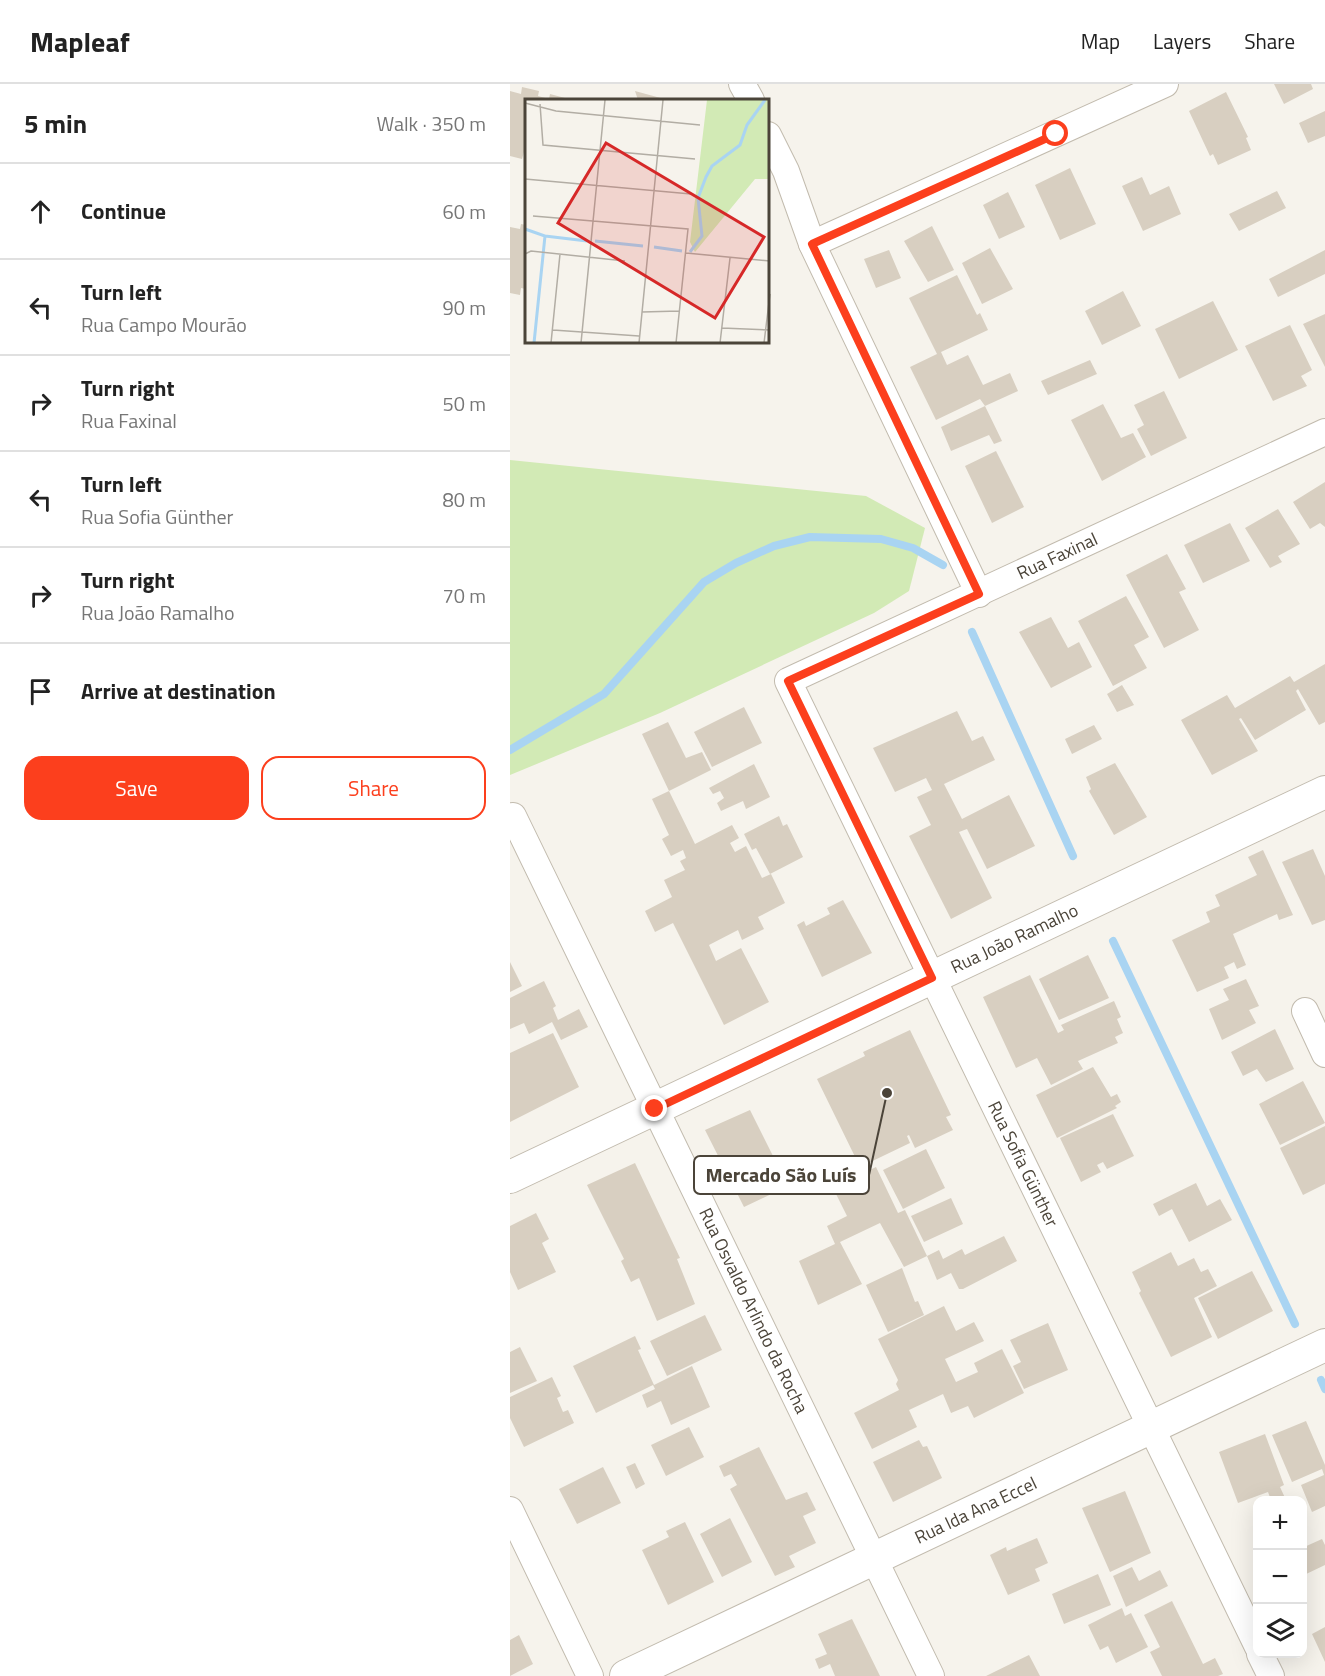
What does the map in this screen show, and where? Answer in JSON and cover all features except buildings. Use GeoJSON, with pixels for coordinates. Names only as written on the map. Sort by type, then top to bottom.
{"type":"FeatureCollection","features":[{"type":"Feature","properties":{"kind":"street"},"geometry":{"type":"LineString","coordinates":[[742,84],[750,99]]}},
{"type":"Feature","properties":{"kind":"street"},"geometry":{"type":"LineString","coordinates":[[812,244],[1165,84]]}},
{"type":"Feature","properties":{"kind":"street"},"geometry":{"type":"LineString","coordinates":[[770,139],[786,171],[812,244],[979,594]]}},
{"type":"Feature","properties":{"kind":"street","name":"Rua Faxinal"},"geometry":{"type":"LineString","coordinates":[[788,681],[1325,432]]}},
{"type":"Feature","properties":{"kind":"street","name":"Rua Sofia Günther"},"geometry":{"type":"LineString","coordinates":[[788,681],[1253,1639]]}},
{"type":"Feature","properties":{"kind":"street","name":"Rua João Ramalho"},"geometry":{"type":"LineString","coordinates":[[510,1177],[1325,792]]}},
{"type":"Feature","properties":{"kind":"street","name":"Rua Osvaldo Arlindo da Rocha"},"geometry":{"type":"LineString","coordinates":[[513,816],[931,1676]]}},
{"type":"Feature","properties":{"kind":"street"},"geometry":{"type":"LineString","coordinates":[[1305,1011],[1325,1054]]}},
{"type":"Feature","properties":{"kind":"street","name":"Rua Ida Ana Eccel"},"geometry":{"type":"LineString","coordinates":[[627,1676],[1325,1345]]}},
{"type":"Feature","properties":{"kind":"street"},"geometry":{"type":"LineString","coordinates":[[510,1510],[590,1676]]}},
{"type":"Feature","properties":{"kind":"street"},"geometry":{"type":"LineString","coordinates":[[1262,1658],[1271,1676]]}},
{"type":"Feature","properties":{"kind":"green space"},"geometry":{"type":"Polygon","coordinates":[[[510,460],[866,496],[925,528],[909,591],[874,613],[660,713],[510,775],[510,460]]]}},
{"type":"Feature","properties":{"kind":"waterway"},"geometry":{"type":"LineString","coordinates":[[510,750],[604,694],[704,582],[736,563],[774,546],[810,537],[881,539],[913,548],[943,565]]}},
{"type":"Feature","properties":{"kind":"waterway"},"geometry":{"type":"LineString","coordinates":[[972,632],[1073,856]]}},
{"type":"Feature","properties":{"kind":"waterway"},"geometry":{"type":"LineString","coordinates":[[1113,941],[1295,1324]]}},
{"type":"Feature","properties":{"kind":"waterway"},"geometry":{"type":"LineString","coordinates":[[1321,1380],[1325,1389]]}},
{"type":"Feature","properties":{"kind":"place","name":"Mercado São Luís"},"geometry":{"type":"Point","coordinates":[887,1093]}},
{"type":"Feature","properties":{"kind":"route"},"geometry":{"type":"LineString","coordinates":[[655,1109],[932,978],[788,681],[979,594],[812,244],[1056,134]]}}]}
